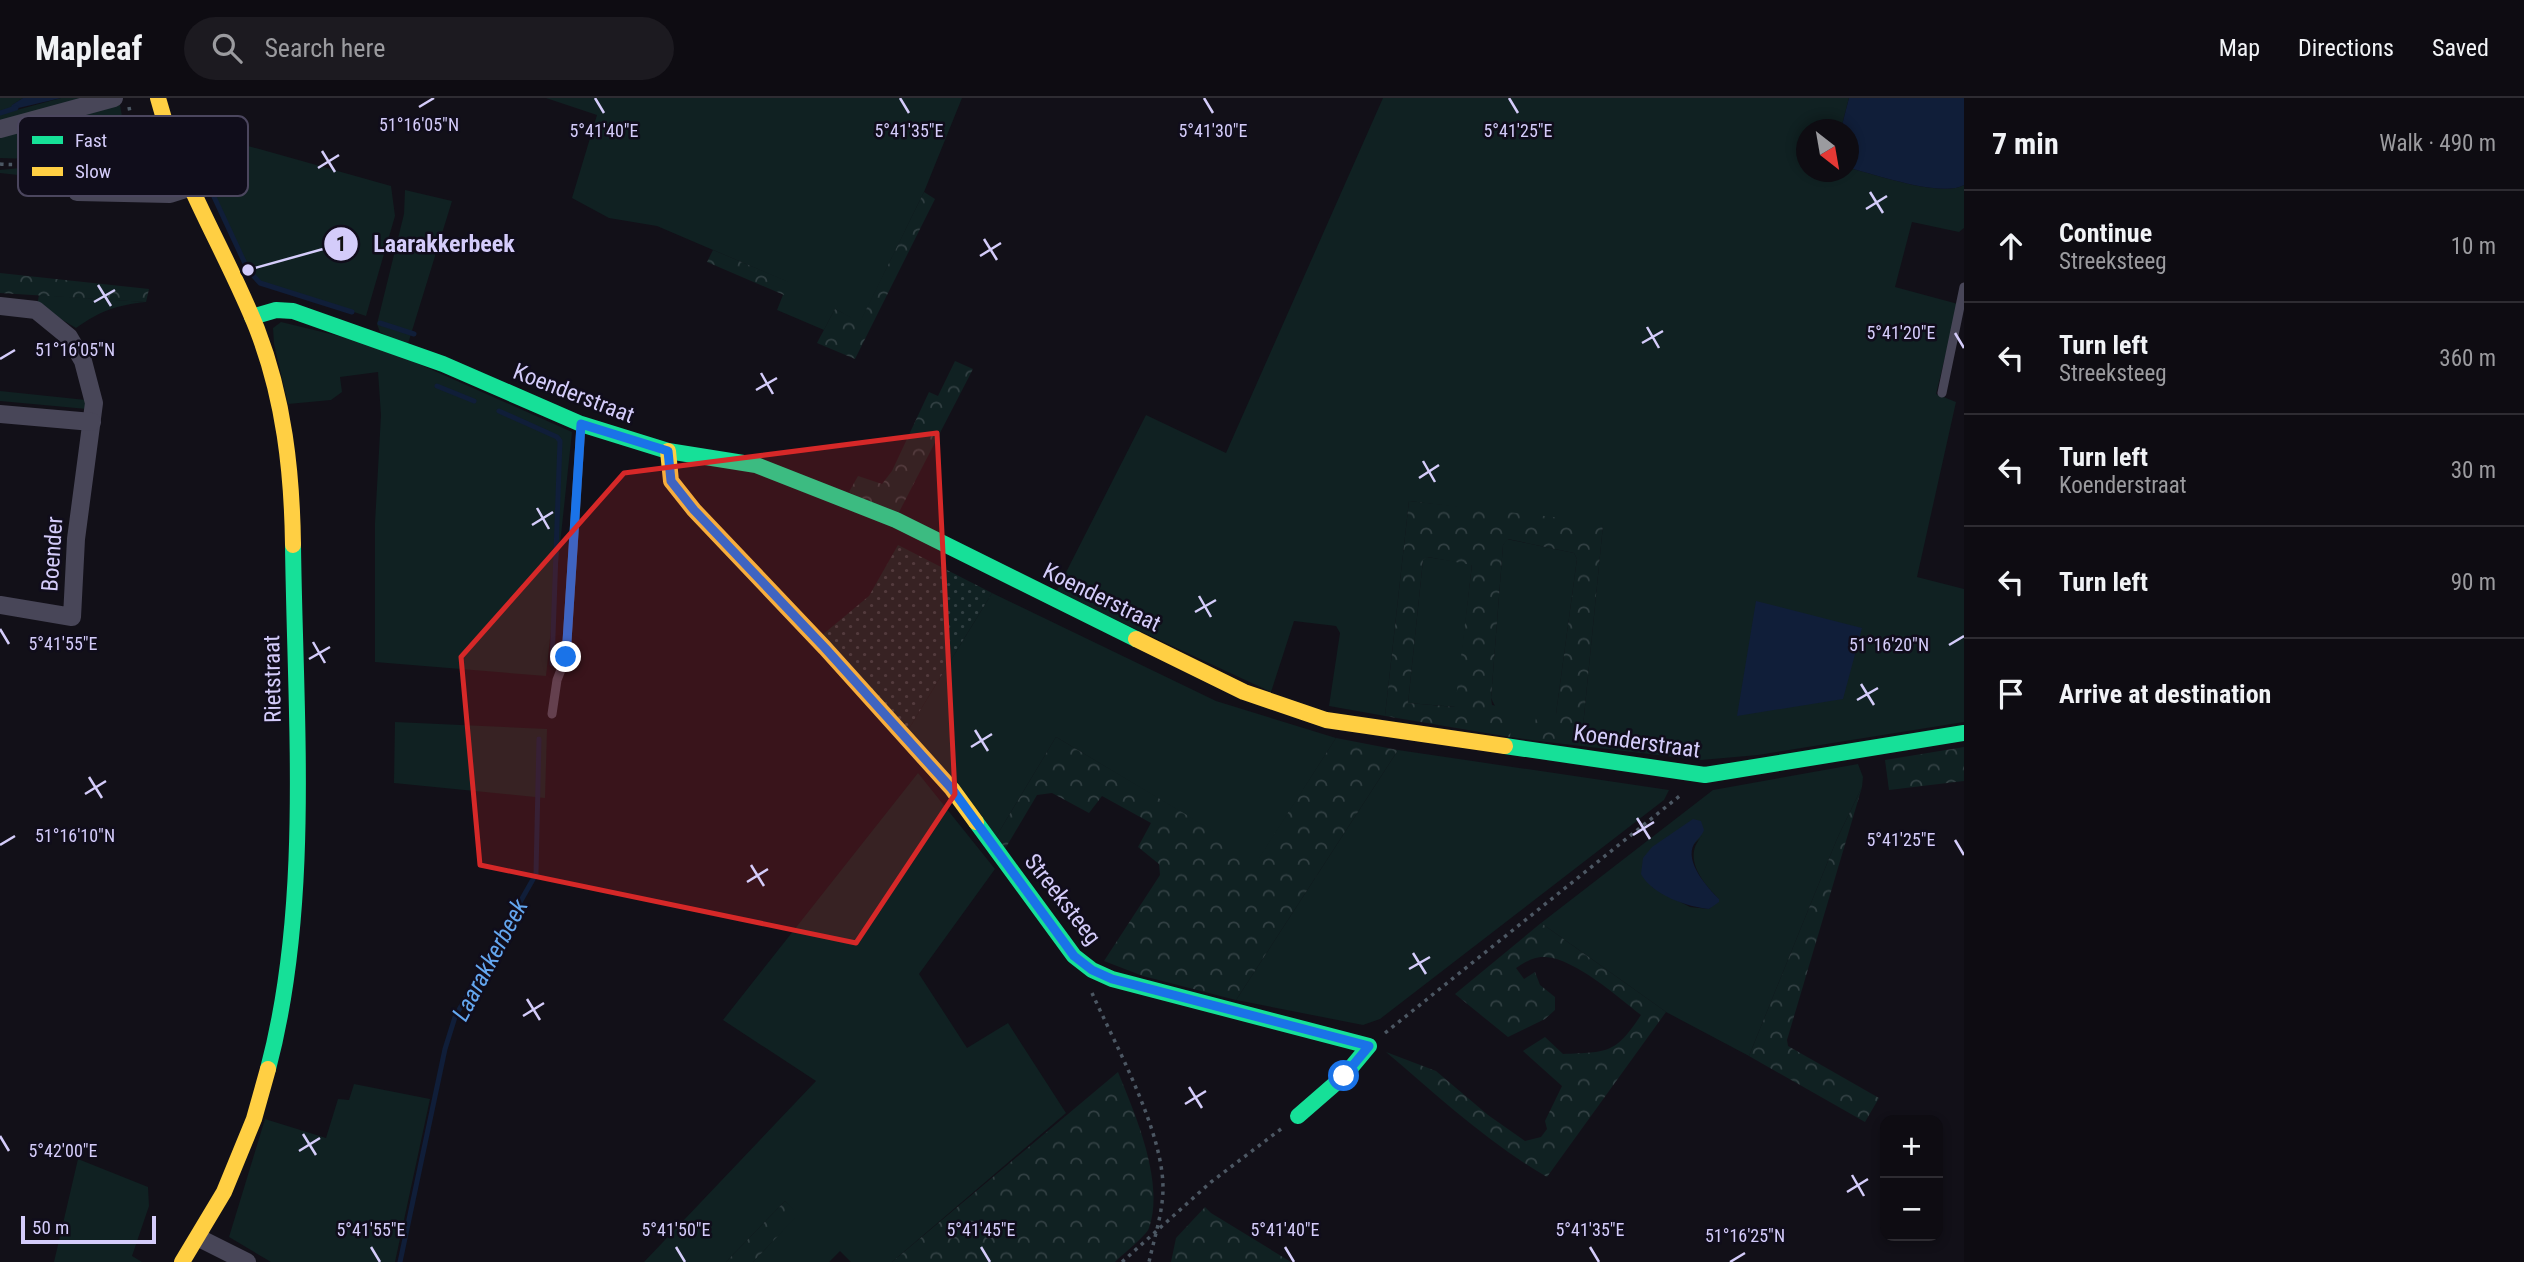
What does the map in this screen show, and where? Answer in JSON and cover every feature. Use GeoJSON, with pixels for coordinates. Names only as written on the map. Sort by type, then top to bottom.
{"type":"FeatureCollection","features":[{"type":"Feature","properties":{"kind":"street"},"geometry":{"type":"LineString","coordinates":[[48,116],[114,98]]}},
{"type":"Feature","properties":{"kind":"street","name":"Rietstraat"},"geometry":{"type":"LineString","coordinates":[[158,98],[164,116]]}},
{"type":"Feature","properties":{"kind":"street"},"geometry":{"type":"LineString","coordinates":[[0,129],[18,124]]}},
{"type":"Feature","properties":{"kind":"street","name":"Rietstraat"},"geometry":{"type":"LineString","coordinates":[[182,1262],[199,1238],[236,1170],[257,1118],[280,1012],[295,897],[296,777],[289,456],[282,414],[252,317],[192,196]]}},
{"type":"Feature","properties":{"kind":"street","name":"Boender"},"geometry":{"type":"LineString","coordinates":[[0,306],[36,310],[69,337],[83,361],[94,403],[76,539],[72,617],[0,605]]}},
{"type":"Feature","properties":{"kind":"street","name":"Koenderstraat"},"geometry":{"type":"LineString","coordinates":[[252,317],[276,310],[293,311],[443,364],[581,424],[668,451],[756,465],[897,520],[1244,692],[1326,720],[1705,775],[1964,733]]}},
{"type":"Feature","properties":{"kind":"street"},"geometry":{"type":"LineString","coordinates":[[0,414],[92,422]]}},
{"type":"Feature","properties":{"kind":"street","name":"Streeksteeg"},"geometry":{"type":"LineString","coordinates":[[668,451],[671,481],[694,510],[825,648],[952,789],[1074,956],[1092,970],[1112,979],[1369,1046]]}},
{"type":"Feature","properties":{"kind":"street"},"geometry":{"type":"LineString","coordinates":[[1298,1116],[1344,1076],[1369,1046]]}},
{"type":"Feature","properties":{"kind":"street"},"geometry":{"type":"LineString","coordinates":[[199,1238],[247,1262]]}},
{"type":"Feature","properties":{"kind":"lane"},"geometry":{"type":"LineString","coordinates":[[1942,393],[1964,287]]}},
{"type":"Feature","properties":{"kind":"lane"},"geometry":{"type":"LineString","coordinates":[[552,714],[557,680],[566,657],[581,424]]}},
{"type":"Feature","properties":{"kind":"path"},"geometry":{"type":"LineString","coordinates":[[0,164],[18,164]]}},
{"type":"Feature","properties":{"kind":"path"},"geometry":{"type":"LineString","coordinates":[[1369,1046],[1705,775]]}},
{"type":"Feature","properties":{"kind":"path"},"geometry":{"type":"LineString","coordinates":[[1091,992],[1124,1063],[1155,1142],[1163,1189],[1149,1262]]}},
{"type":"Feature","properties":{"kind":"path"},"geometry":{"type":"LineString","coordinates":[[1122,1262],[1211,1182],[1298,1116]]}},
{"type":"Feature","properties":{"kind":"highlighted area"},"geometry":{"type":"Polygon","coordinates":[[[937,433],[955,794],[856,943],[480,865],[461,657],[624,473],[937,433]]]}},
{"type":"Feature","properties":{"kind":"green space"},"geometry":{"type":"Polygon","coordinates":[[[0,98],[23,98],[12,105],[13,111],[61,98],[97,98],[30,116],[18,116],[18,119],[0,124],[0,98]]]}},
{"type":"Feature","properties":{"kind":"green space"},"geometry":{"type":"Polygon","coordinates":[[[546,98],[962,98],[924,192],[860,323],[835,309],[824,330],[777,310],[788,282],[657,226],[609,218],[572,198],[597,115],[546,98]]]}},
{"type":"Feature","properties":{"kind":"green space"},"geometry":{"type":"Polygon","coordinates":[[[1383,98],[1849,98],[1844,119],[1796,119],[1796,182],[1859,182],[1859,171],[1924,187],[1940,189],[1964,185],[1964,228],[1959,232],[1912,222],[1895,287],[1958,304],[1936,394],[1956,402],[1917,577],[1964,589],[1964,722],[1758,755],[1701,760],[1581,746],[1603,525],[1409,501],[1385,716],[1329,706],[1340,633],[1336,626],[1294,621],[1271,692],[1056,592],[1146,415],[1226,453],[1383,98]]]}},
{"type":"Feature","properties":{"kind":"green space"},"geometry":{"type":"Polygon","coordinates":[[[120,105],[122,116],[79,116],[120,105]]]}},
{"type":"Feature","properties":{"kind":"green space"},"geometry":{"type":"Polygon","coordinates":[[[18,132],[18,158],[0,158],[0,137],[18,132]]]}},
{"type":"Feature","properties":{"kind":"green space"},"geometry":{"type":"Polygon","coordinates":[[[248,146],[391,186],[395,216],[366,316],[260,281],[242,258],[211,196],[248,196],[248,146]]]}},
{"type":"Feature","properties":{"kind":"green space"},"geometry":{"type":"Polygon","coordinates":[[[18,168],[18,175],[0,173],[0,170],[18,168]]]}},
{"type":"Feature","properties":{"kind":"green space"},"geometry":{"type":"Polygon","coordinates":[[[405,190],[452,201],[407,347],[380,332],[377,324],[404,214],[405,190]]]}},
{"type":"Feature","properties":{"kind":"green space"},"geometry":{"type":"Polygon","coordinates":[[[924,192],[935,199],[855,359],[817,343],[835,309],[860,322],[924,192]]]}},
{"type":"Feature","properties":{"kind":"green space"},"geometry":{"type":"Polygon","coordinates":[[[713,250],[789,282],[784,295],[707,262],[713,250]]]}},
{"type":"Feature","properties":{"kind":"green space"},"geometry":{"type":"Polygon","coordinates":[[[0,273],[149,289],[146,302],[0,293],[0,273]]]}},
{"type":"Feature","properties":{"kind":"green space"},"geometry":{"type":"Polygon","coordinates":[[[39,295],[146,302],[109,310],[76,328],[37,305],[39,295]]]}},
{"type":"Feature","properties":{"kind":"green space"},"geometry":{"type":"Polygon","coordinates":[[[281,322],[376,345],[572,432],[546,676],[375,662],[375,523],[381,415],[378,372],[340,377],[342,392],[331,400],[288,404],[274,344],[273,328],[281,322]]]}},
{"type":"Feature","properties":{"kind":"green space"},"geometry":{"type":"Polygon","coordinates":[[[955,361],[973,369],[897,516],[849,492],[858,476],[882,484],[892,471],[929,392],[938,396],[955,361]]]}},
{"type":"Feature","properties":{"kind":"green space"},"geometry":{"type":"Polygon","coordinates":[[[0,391],[86,400],[87,409],[0,401],[0,391]]]}},
{"type":"Feature","properties":{"kind":"green space"},"geometry":{"type":"Polygon","coordinates":[[[1409,501],[1598,522],[1603,525],[1581,746],[1531,740],[1536,718],[1556,714],[1577,559],[1574,553],[1508,539],[1503,545],[1491,698],[1492,705],[1514,710],[1510,737],[1385,716],[1409,501]],[[1428,557],[1423,560],[1408,703],[1455,707],[1472,565],[1428,557]]]}},
{"type":"Feature","properties":{"kind":"green space"},"geometry":{"type":"Polygon","coordinates":[[[1507,539],[1574,553],[1577,559],[1556,714],[1531,740],[1510,737],[1491,698],[1503,545],[1507,539]]]}},
{"type":"Feature","properties":{"kind":"green space"},"geometry":{"type":"Polygon","coordinates":[[[898,545],[992,593],[908,730],[821,636],[869,596],[898,545]]]}},
{"type":"Feature","properties":{"kind":"green space"},"geometry":{"type":"Polygon","coordinates":[[[1427,557],[1472,564],[1456,707],[1408,703],[1423,560],[1427,557]]]}},
{"type":"Feature","properties":{"kind":"green space"},"geometry":{"type":"Polygon","coordinates":[[[992,593],[1216,701],[1336,738],[1259,859],[1056,737],[996,837],[908,730],[992,593]]]}},
{"type":"Feature","properties":{"kind":"green space"},"geometry":{"type":"Polygon","coordinates":[[[395,722],[547,729],[545,798],[394,783],[395,722]]]}},
{"type":"Feature","properties":{"kind":"green space"},"geometry":{"type":"Polygon","coordinates":[[[1056,737],[1259,858],[1336,738],[1398,750],[1236,1000],[1143,976],[1104,961],[1160,875],[1159,864],[1138,847],[1151,823],[1102,796],[1089,813],[1052,793],[1037,795],[1005,849],[996,837],[1056,737]]]}},
{"type":"Feature","properties":{"kind":"green space"},"geometry":{"type":"Polygon","coordinates":[[[1964,747],[1964,781],[1889,790],[1885,760],[1964,747]]]}},
{"type":"Feature","properties":{"kind":"green space"},"geometry":{"type":"Polygon","coordinates":[[[1398,750],[1669,790],[1664,800],[1380,1019],[1363,1025],[1236,1000],[1398,750]]]}},
{"type":"Feature","properties":{"kind":"green space"},"geometry":{"type":"Polygon","coordinates":[[[1858,764],[1863,777],[1862,787],[1837,839],[1749,1056],[1666,1012],[1541,923],[1713,790],[1858,764]],[[1702,836],[1652,887],[1690,907],[1709,909],[1719,899],[1706,885],[1697,869],[1694,861],[1696,844],[1702,836]]]}},
{"type":"Feature","properties":{"kind":"green space"},"geometry":{"type":"Polygon","coordinates":[[[918,773],[995,869],[919,974],[967,1048],[1008,1023],[1066,1113],[892,1262],[851,1262],[840,1251],[829,1262],[753,1262],[798,1214],[785,1201],[726,1262],[644,1262],[816,1081],[723,1020],[918,773]]]}},
{"type":"Feature","properties":{"kind":"green space"},"geometry":{"type":"Polygon","coordinates":[[[1862,787],[1787,1040],[1788,1046],[1879,1098],[1865,1122],[1749,1056],[1837,839],[1862,787]]]}},
{"type":"Feature","properties":{"kind":"green space"},"geometry":{"type":"Polygon","coordinates":[[[1541,923],[1666,1012],[1547,1177],[1484,1134],[1386,1052],[1436,1071],[1488,1115],[1525,1141],[1541,1137],[1547,1129],[1545,1121],[1562,1086],[1523,1051],[1545,1037],[1563,1054],[1601,1051],[1617,1044],[1641,1015],[1583,971],[1546,957],[1534,958],[1516,968],[1524,979],[1535,972],[1540,985],[1555,997],[1555,1010],[1545,1019],[1508,1037],[1455,994],[1541,923]]]}},
{"type":"Feature","properties":{"kind":"green space"},"geometry":{"type":"Polygon","coordinates":[[[1118,1072],[1146,1148],[1151,1170],[1153,1210],[1147,1231],[1115,1262],[892,1262],[1118,1072]]]}},
{"type":"Feature","properties":{"kind":"green space"},"geometry":{"type":"Polygon","coordinates":[[[354,1084],[430,1099],[395,1262],[271,1262],[229,1237],[265,1119],[326,1138],[338,1099],[349,1100],[354,1084]]]}},
{"type":"Feature","properties":{"kind":"green space"},"geometry":{"type":"Polygon","coordinates":[[[78,1159],[148,1187],[149,1206],[132,1256],[142,1262],[54,1262],[78,1159]]]}},
{"type":"Feature","properties":{"kind":"green space"},"geometry":{"type":"Polygon","coordinates":[[[785,1201],[799,1214],[753,1262],[726,1262],[785,1201]]]}},
{"type":"Feature","properties":{"kind":"green space"},"geometry":{"type":"Polygon","coordinates":[[[1205,1207],[1291,1262],[1171,1262],[1176,1238],[1205,1207]]]}},
{"type":"Feature","properties":{"kind":"water"},"geometry":{"type":"Polygon","coordinates":[[[23,98],[61,98],[10,110],[12,105],[23,98]]]}},
{"type":"Feature","properties":{"kind":"water"},"geometry":{"type":"Polygon","coordinates":[[[1849,98],[1964,98],[1964,185],[1940,189],[1924,187],[1859,171],[1859,119],[1844,119],[1849,98]]]}},
{"type":"Feature","properties":{"kind":"water"},"geometry":{"type":"Polygon","coordinates":[[[1756,601],[1862,628],[1843,699],[1737,716],[1756,601]]]}},
{"type":"Feature","properties":{"kind":"water"},"geometry":{"type":"Polygon","coordinates":[[[1693,819],[1701,821],[1704,830],[1694,844],[1692,859],[1704,882],[1719,899],[1719,902],[1709,909],[1681,903],[1662,894],[1641,874],[1643,858],[1652,847],[1693,819]]]}},
{"type":"Feature","properties":{"kind":"waterway"},"geometry":{"type":"LineString","coordinates":[[0,113],[16,108]]}},
{"type":"Feature","properties":{"kind":"waterway","name":"Laarakkerbeek"},"geometry":{"type":"LineString","coordinates":[[214,196],[248,270],[260,283],[352,312]]}},
{"type":"Feature","properties":{"kind":"waterway","name":"Laarakkerbeek"},"geometry":{"type":"LineString","coordinates":[[380,323],[414,334]]}},
{"type":"Feature","properties":{"kind":"waterway","name":"Laarakkerbeek"},"geometry":{"type":"LineString","coordinates":[[437,386],[474,401]]}},
{"type":"Feature","properties":{"kind":"waterway","name":"Laarakkerbeek"},"geometry":{"type":"LineString","coordinates":[[499,411],[557,437],[560,441],[552,664]]}},
{"type":"Feature","properties":{"kind":"waterway","name":"Laarakkerbeek"},"geometry":{"type":"LineString","coordinates":[[400,1262],[445,1049],[455,1017],[536,874],[539,739]]}},
{"type":"Feature","properties":{"kind":"traffic: fast"},"geometry":{"type":"LineString","coordinates":[[252,317],[276,310],[293,311],[443,364],[581,424],[668,451],[756,465],[896,520],[1136,639]]}},
{"type":"Feature","properties":{"kind":"traffic: fast"},"geometry":{"type":"LineString","coordinates":[[268,1069],[282,1006],[296,875],[298,742],[293,545]]}},
{"type":"Feature","properties":{"kind":"traffic: fast"},"geometry":{"type":"LineString","coordinates":[[1505,746],[1705,775],[1964,733]]}},
{"type":"Feature","properties":{"kind":"traffic: fast"},"geometry":{"type":"LineString","coordinates":[[976,822],[1074,956],[1092,970],[1112,979],[1369,1046],[1344,1076],[1298,1116]]}},
{"type":"Feature","properties":{"kind":"traffic: slow"},"geometry":{"type":"LineString","coordinates":[[158,98],[163,116]]}},
{"type":"Feature","properties":{"kind":"traffic: slow"},"geometry":{"type":"LineString","coordinates":[[195,196],[245,300],[274,382],[285,436],[293,545]]}},
{"type":"Feature","properties":{"kind":"traffic: slow"},"geometry":{"type":"LineString","coordinates":[[668,451],[671,481],[694,510],[825,648],[952,789],[976,822]]}},
{"type":"Feature","properties":{"kind":"traffic: slow"},"geometry":{"type":"LineString","coordinates":[[1136,639],[1244,692],[1326,720],[1505,746]]}},
{"type":"Feature","properties":{"kind":"traffic: slow"},"geometry":{"type":"LineString","coordinates":[[182,1262],[224,1192],[254,1119],[268,1069]]}},
{"type":"Feature","properties":{"kind":"place","name":"Laarakkerbeek"},"geometry":{"type":"Point","coordinates":[248,270]}},
{"type":"Feature","properties":{"kind":"route"},"geometry":{"type":"LineString","coordinates":[[566,657],[581,424],[668,451],[667,467],[671,481],[694,510],[825,648],[952,789],[1074,956],[1092,970],[1112,979],[1369,1046],[1344,1076]]}}]}
